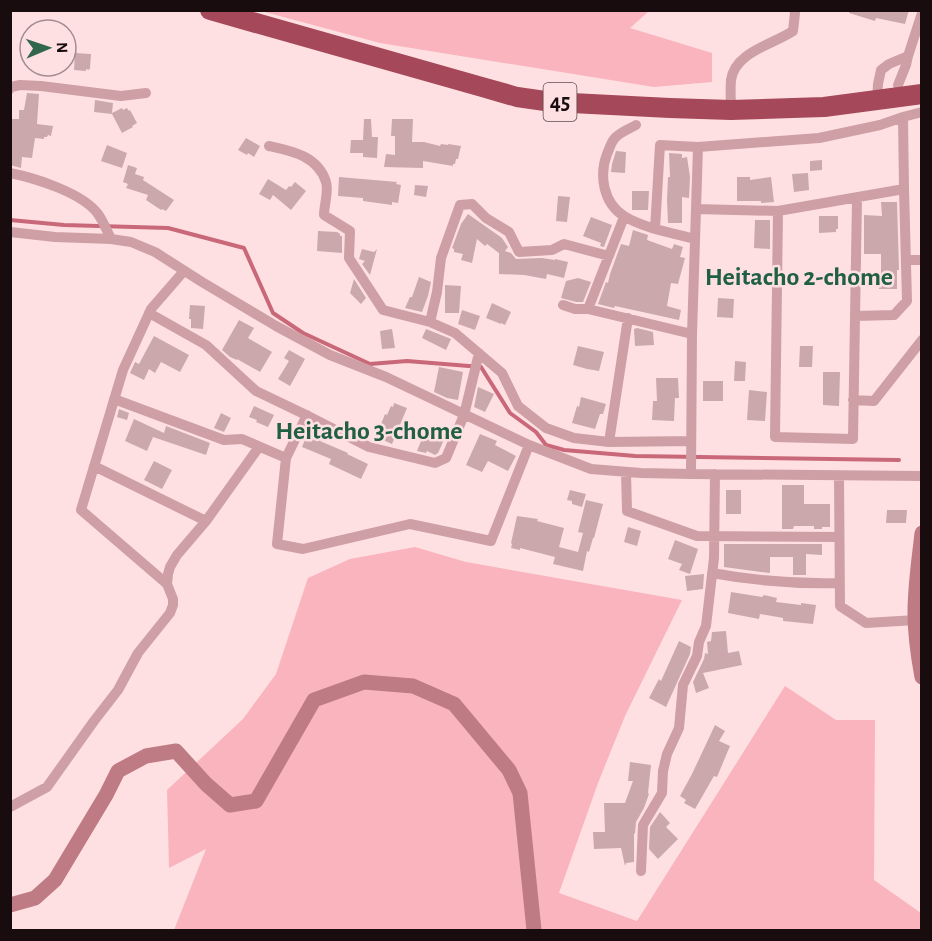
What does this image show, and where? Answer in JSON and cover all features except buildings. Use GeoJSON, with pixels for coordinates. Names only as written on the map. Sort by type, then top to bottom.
{"type":"FeatureCollection","features":[{"type":"Feature","properties":{"kind":"highway","name":"45"},"geometry":{"type":"LineString","coordinates":[[210,10],[517,97],[552,102],[731,110],[881,106],[921,94]]}},
{"type":"Feature","properties":{"kind":"street"},"geometry":{"type":"LineString","coordinates":[[731,110],[732,79],[737,64],[747,55],[793,30],[794,10]]}},
{"type":"Feature","properties":{"kind":"street"},"geometry":{"type":"LineString","coordinates":[[898,85],[921,13]]}},
{"type":"Feature","properties":{"kind":"street"},"geometry":{"type":"LineString","coordinates":[[880,125],[881,70],[908,56]]}},
{"type":"Feature","properties":{"kind":"street"},"geometry":{"type":"LineString","coordinates":[[10,89],[20,85],[121,96],[146,93]]}},
{"type":"Feature","properties":{"kind":"street"},"geometry":{"type":"LineString","coordinates":[[655,229],[660,145],[698,147],[819,138],[880,125],[921,112]]}},
{"type":"Feature","properties":{"kind":"street"},"geometry":{"type":"LineString","coordinates":[[855,316],[894,315],[907,301],[903,117]]}},
{"type":"Feature","properties":{"kind":"street"},"geometry":{"type":"LineString","coordinates":[[636,125],[612,141],[603,164],[603,181],[613,208],[624,217],[655,229],[695,239]]}},
{"type":"Feature","properties":{"kind":"street"},"geometry":{"type":"LineString","coordinates":[[269,146],[293,151],[316,163],[327,183],[324,215],[350,231],[349,258],[382,310],[430,322],[455,333],[478,356],[502,374],[518,405],[546,428],[574,438],[691,457],[715,474],[921,476]]}},
{"type":"Feature","properties":{"kind":"street"},"geometry":{"type":"LineString","coordinates":[[691,457],[698,147]]}},
{"type":"Feature","properties":{"kind":"street"},"geometry":{"type":"LineString","coordinates":[[10,173],[28,177],[78,197],[98,213],[110,236]]}},
{"type":"Feature","properties":{"kind":"street"},"geometry":{"type":"LineString","coordinates":[[696,208],[778,211],[904,189]]}},
{"type":"Feature","properties":{"kind":"street"},"geometry":{"type":"LineString","coordinates":[[778,211],[775,437],[853,439],[856,198]]}},
{"type":"Feature","properties":{"kind":"street"},"geometry":{"type":"LineString","coordinates":[[430,322],[437,292],[441,258],[460,205],[472,204],[486,218],[509,232],[519,252],[552,250],[564,244],[609,256]]}},
{"type":"Feature","properties":{"kind":"street"},"geometry":{"type":"LineString","coordinates":[[588,309],[624,217]]}},
{"type":"Feature","properties":{"kind":"street"},"geometry":{"type":"LineString","coordinates":[[10,232],[55,237],[110,236],[131,242],[155,252],[276,326],[330,355],[386,378],[529,445],[591,469],[626,472],[691,457]]}},
{"type":"Feature","properties":{"kind":"street"},"geometry":{"type":"LineString","coordinates":[[906,260],[921,260]]}},
{"type":"Feature","properties":{"kind":"street"},"geometry":{"type":"LineString","coordinates":[[10,807],[47,787],[118,690],[138,653],[170,613],[173,605],[167,584],[81,510],[123,370],[149,313],[184,271]]}},
{"type":"Feature","properties":{"kind":"street"},"geometry":{"type":"LineString","coordinates":[[563,304],[576,309],[588,309],[692,334]]}},
{"type":"Feature","properties":{"kind":"street"},"geometry":{"type":"LineString","coordinates":[[149,313],[206,345],[256,391],[369,447],[435,463],[446,458],[464,415],[478,356]]}},
{"type":"Feature","properties":{"kind":"street"},"geometry":{"type":"LineString","coordinates":[[609,442],[628,318]]}},
{"type":"Feature","properties":{"kind":"street"},"geometry":{"type":"LineString","coordinates":[[854,400],[874,401],[921,340]]}},
{"type":"Feature","properties":{"kind":"street"},"geometry":{"type":"LineString","coordinates":[[114,399],[224,440],[242,439],[286,458]]}},
{"type":"Feature","properties":{"kind":"street"},"geometry":{"type":"LineString","coordinates":[[308,415],[286,458],[277,544],[303,549],[410,524],[491,541],[529,445]]}},
{"type":"Feature","properties":{"kind":"street"},"geometry":{"type":"LineString","coordinates":[[167,584],[170,567],[177,555],[206,521],[259,447]]}},
{"type":"Feature","properties":{"kind":"street"},"geometry":{"type":"LineString","coordinates":[[94,466],[206,521]]}},
{"type":"Feature","properties":{"kind":"street"},"geometry":{"type":"LineString","coordinates":[[626,472],[627,511],[697,536],[839,537]]}},
{"type":"Feature","properties":{"kind":"street"},"geometry":{"type":"LineString","coordinates":[[641,871],[643,825],[662,793],[663,771],[667,754],[680,729],[683,685],[697,656],[699,642],[706,626],[715,537],[715,474]]}},
{"type":"Feature","properties":{"kind":"street"},"geometry":{"type":"LineString","coordinates":[[839,476],[840,606],[866,622],[916,620]]}},
{"type":"Feature","properties":{"kind":"street"},"geometry":{"type":"LineString","coordinates":[[921,533],[916,620],[921,677]]}},
{"type":"Feature","properties":{"kind":"street"},"geometry":{"type":"LineString","coordinates":[[712,573],[786,583],[839,583]]}},
{"type":"Feature","properties":{"kind":"street"},"geometry":{"type":"LineString","coordinates":[[10,905],[35,898],[55,880],[118,771],[146,756],[176,751],[206,784],[230,804],[256,801],[315,700],[364,682],[413,686],[454,704],[509,770],[520,793],[534,930]]}},
{"type":"Feature","properties":{"kind":"shaded area"},"geometry":{"type":"Polygon","coordinates":[[[261,11],[649,11],[630,28],[712,53],[712,82],[654,87],[380,43],[261,11]]]}},
{"type":"Feature","properties":{"kind":"shaded area"},"geometry":{"type":"Polygon","coordinates":[[[415,547],[466,562],[682,600],[625,716],[598,783],[559,893],[637,921],[785,686],[836,720],[875,720],[874,880],[921,913],[921,930],[174,930],[206,849],[169,868],[167,790],[243,719],[276,674],[308,578],[350,559],[415,547]]]}},
{"type":"Feature","properties":{"kind":"waterway"},"geometry":{"type":"LineString","coordinates":[[10,220],[64,225],[168,228],[244,248],[273,313],[303,333],[370,364],[407,361],[481,367],[510,413],[536,432],[546,445],[564,450],[635,456],[899,460]]}},
{"type":"Feature","properties":{"kind":"district","name":"Heitacho 2-chome"},"geometry":{"type":"Point","coordinates":[799,277]}},
{"type":"Feature","properties":{"kind":"district","name":"Heitacho 3-chome"},"geometry":{"type":"Point","coordinates":[369,431]}}]}
